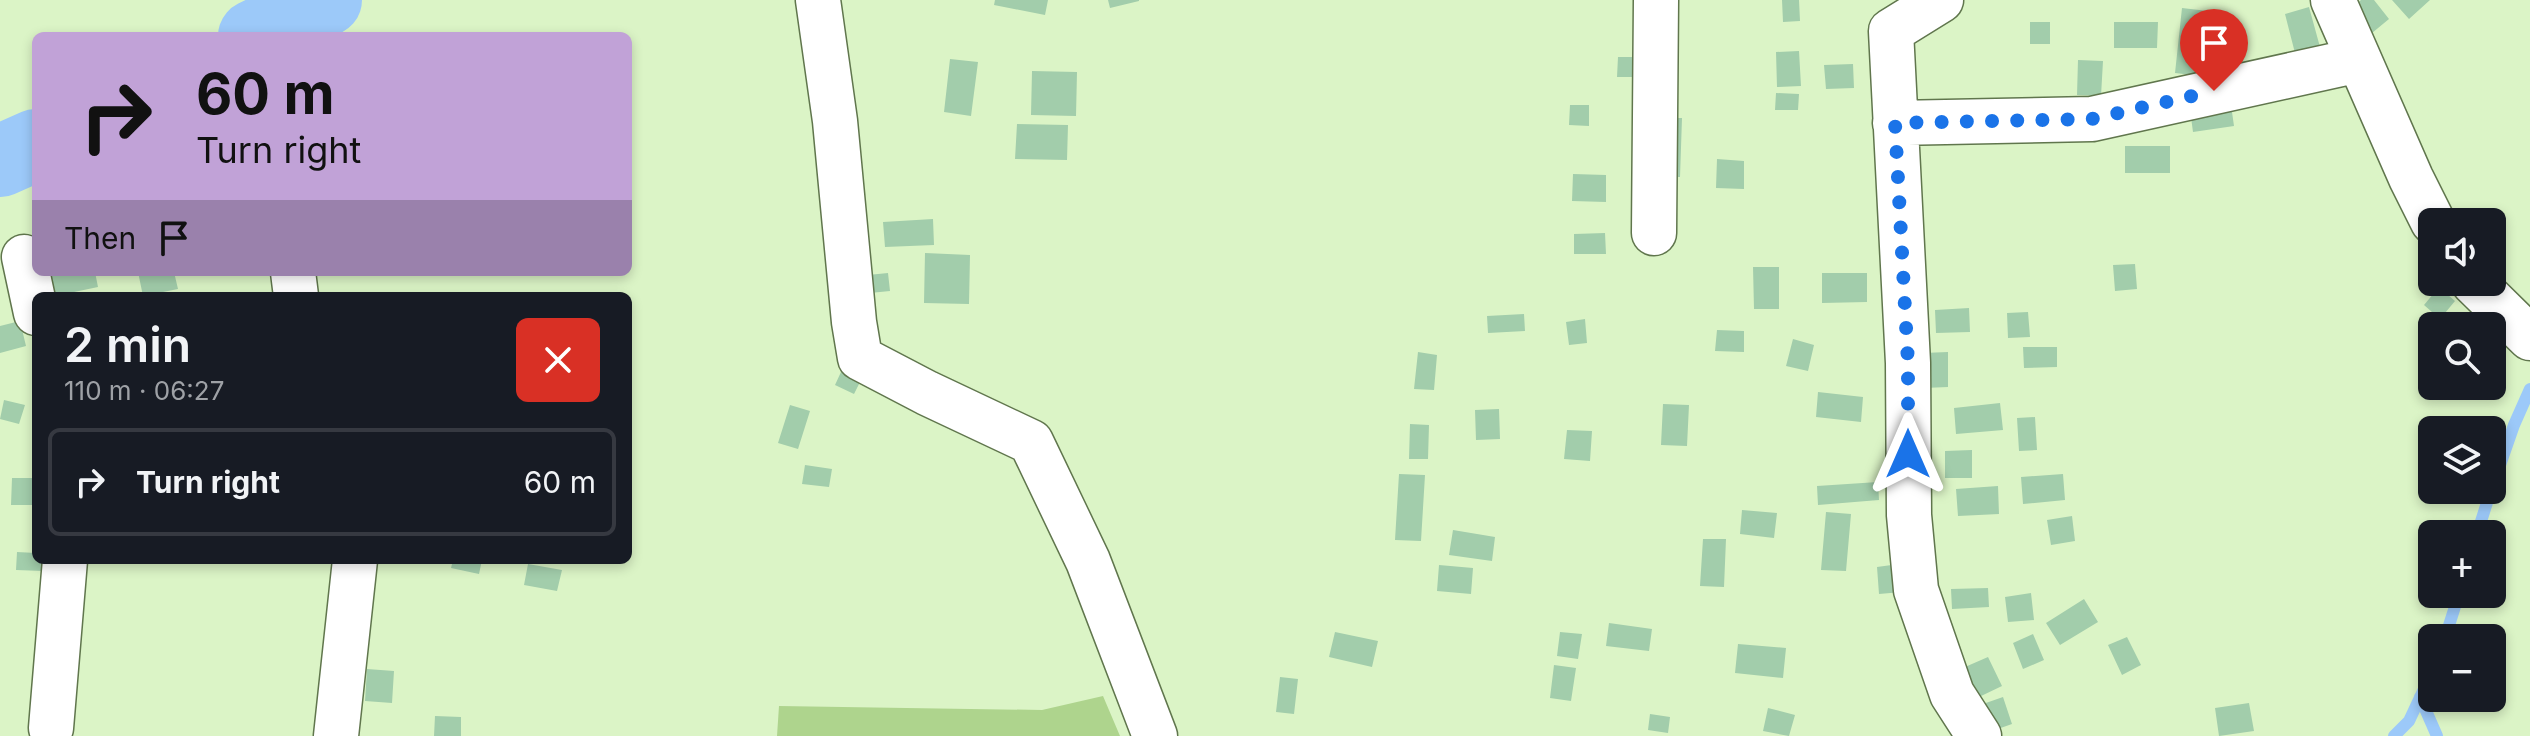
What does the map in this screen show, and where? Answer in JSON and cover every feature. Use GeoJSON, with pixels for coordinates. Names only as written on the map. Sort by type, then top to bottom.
{"type":"FeatureCollection","features":[{"type":"Feature","properties":{"kind":"street"},"geometry":{"type":"LineString","coordinates":[[818,0],[835,121],[860,358],[1031,442],[1088,561],[1155,736]]}},
{"type":"Feature","properties":{"kind":"street"},"geometry":{"type":"LineString","coordinates":[[1654,233],[1656,0]]}},
{"type":"Feature","properties":{"kind":"street"},"geometry":{"type":"LineString","coordinates":[[1941,0],[1891,31],[1908,363],[1909,515],[1916,590],[1952,694],[1979,736]]}},
{"type":"Feature","properties":{"kind":"street"},"geometry":{"type":"LineString","coordinates":[[2333,0],[2427,208]]}},
{"type":"Feature","properties":{"kind":"street"},"geometry":{"type":"LineString","coordinates":[[1895,123],[2092,119],[2359,60]]}},
{"type":"Feature","properties":{"kind":"street"},"geometry":{"type":"LineString","coordinates":[[24,257],[32,294]]}},
{"type":"Feature","properties":{"kind":"street"},"geometry":{"type":"LineString","coordinates":[[2487,296],[2530,338]]}},
{"type":"Feature","properties":{"kind":"street"},"geometry":{"type":"LineString","coordinates":[[51,728],[65,564]]}},
{"type":"Feature","properties":{"kind":"street"},"geometry":{"type":"LineString","coordinates":[[336,736],[355,564]]}},
{"type":"Feature","properties":{"kind":"green space"},"geometry":{"type":"Polygon","coordinates":[[[1103,696],[1120,736],[777,736],[779,706],[1042,710],[1103,696]]]}},
{"type":"Feature","properties":{"kind":"building"},"geometry":{"type":"Polygon","coordinates":[[[995,0],[1048,0],[1045,15],[994,5],[995,0]]]}},
{"type":"Feature","properties":{"kind":"building"},"geometry":{"type":"Polygon","coordinates":[[[1108,0],[1139,0],[1139,1],[1110,8],[1108,0]]]}},
{"type":"Feature","properties":{"kind":"building"},"geometry":{"type":"Polygon","coordinates":[[[1782,0],[1799,0],[1800,21],[1783,22],[1782,0]]]}},
{"type":"Feature","properties":{"kind":"building"},"geometry":{"type":"Polygon","coordinates":[[[2361,0],[2374,0],[2389,19],[2372,33],[2353,7],[2361,0]]]}},
{"type":"Feature","properties":{"kind":"building"},"geometry":{"type":"Polygon","coordinates":[[[2392,0],[2430,0],[2409,19],[2392,0]]]}},
{"type":"Feature","properties":{"kind":"building"},"geometry":{"type":"Polygon","coordinates":[[[2309,7],[2320,47],[2295,53],[2285,14],[2309,7]]]}},
{"type":"Feature","properties":{"kind":"building"},"geometry":{"type":"Polygon","coordinates":[[[2182,8],[2208,11],[2201,76],[2175,73],[2182,8]]]}},
{"type":"Feature","properties":{"kind":"building"},"geometry":{"type":"Polygon","coordinates":[[[2030,22],[2050,22],[2050,44],[2030,44],[2030,22]]]}},
{"type":"Feature","properties":{"kind":"building"},"geometry":{"type":"Polygon","coordinates":[[[2114,22],[2158,22],[2157,48],[2114,48],[2114,22]]]}},
{"type":"Feature","properties":{"kind":"building"},"geometry":{"type":"Polygon","coordinates":[[[1799,51],[1801,86],[1777,87],[1776,52],[1799,51]]]}},
{"type":"Feature","properties":{"kind":"building"},"geometry":{"type":"Polygon","coordinates":[[[1618,57],[1644,57],[1644,77],[1617,77],[1618,57]]]}},
{"type":"Feature","properties":{"kind":"building"},"geometry":{"type":"Polygon","coordinates":[[[950,59],[978,62],[971,116],[944,112],[950,59]]]}},
{"type":"Feature","properties":{"kind":"building"},"geometry":{"type":"Polygon","coordinates":[[[2078,60],[2103,61],[2101,96],[2077,95],[2078,60]]]}},
{"type":"Feature","properties":{"kind":"building"},"geometry":{"type":"Polygon","coordinates":[[[1853,64],[1854,88],[1826,89],[1824,65],[1853,64]]]}},
{"type":"Feature","properties":{"kind":"building"},"geometry":{"type":"Polygon","coordinates":[[[1032,71],[1077,72],[1076,116],[1031,115],[1032,71]]]}},
{"type":"Feature","properties":{"kind":"building"},"geometry":{"type":"Polygon","coordinates":[[[1776,93],[1799,94],[1798,110],[1775,110],[1776,93]]]}},
{"type":"Feature","properties":{"kind":"building"},"geometry":{"type":"Polygon","coordinates":[[[1570,105],[1589,105],[1589,126],[1569,125],[1570,105]]]}},
{"type":"Feature","properties":{"kind":"building"},"geometry":{"type":"Polygon","coordinates":[[[2231,105],[2234,126],[2193,132],[2190,110],[2231,105]]]}},
{"type":"Feature","properties":{"kind":"building"},"geometry":{"type":"Polygon","coordinates":[[[1660,118],[1682,118],[1680,177],[1659,177],[1660,118]]]}},
{"type":"Feature","properties":{"kind":"building"},"geometry":{"type":"Polygon","coordinates":[[[1017,124],[1068,125],[1067,160],[1015,159],[1017,124]]]}},
{"type":"Feature","properties":{"kind":"building"},"geometry":{"type":"Polygon","coordinates":[[[2125,146],[2170,146],[2170,173],[2125,173],[2125,146]]]}},
{"type":"Feature","properties":{"kind":"building"},"geometry":{"type":"Polygon","coordinates":[[[1717,159],[1744,161],[1744,189],[1716,188],[1717,159]]]}},
{"type":"Feature","properties":{"kind":"building"},"geometry":{"type":"Polygon","coordinates":[[[1573,174],[1606,175],[1606,202],[1572,201],[1573,174]]]}},
{"type":"Feature","properties":{"kind":"building"},"geometry":{"type":"Polygon","coordinates":[[[933,219],[934,245],[885,247],[883,222],[933,219]]]}},
{"type":"Feature","properties":{"kind":"building"},"geometry":{"type":"Polygon","coordinates":[[[1605,233],[1606,254],[1574,254],[1574,234],[1605,233]]]}},
{"type":"Feature","properties":{"kind":"building"},"geometry":{"type":"Polygon","coordinates":[[[925,253],[970,255],[969,304],[924,303],[925,253]]]}},
{"type":"Feature","properties":{"kind":"building"},"geometry":{"type":"Polygon","coordinates":[[[2135,264],[2137,289],[2115,291],[2113,265],[2135,264]]]}},
{"type":"Feature","properties":{"kind":"building"},"geometry":{"type":"Polygon","coordinates":[[[1753,267],[1779,267],[1779,309],[1754,309],[1753,267]]]}},
{"type":"Feature","properties":{"kind":"building"},"geometry":{"type":"Polygon","coordinates":[[[888,273],[890,291],[870,293],[868,275],[888,273]]]}},
{"type":"Feature","properties":{"kind":"building"},"geometry":{"type":"Polygon","coordinates":[[[1822,273],[1867,273],[1867,302],[1822,303],[1822,273]]]}},
{"type":"Feature","properties":{"kind":"building"},"geometry":{"type":"Polygon","coordinates":[[[52,276],[96,276],[98,287],[54,292],[52,276]]]}},
{"type":"Feature","properties":{"kind":"building"},"geometry":{"type":"Polygon","coordinates":[[[139,276],[175,276],[178,289],[142,292],[139,276]]]}},
{"type":"Feature","properties":{"kind":"building"},"geometry":{"type":"Polygon","coordinates":[[[2432,296],[2449,296],[2455,301],[2446,312],[2432,312],[2424,305],[2432,296]]]}},
{"type":"Feature","properties":{"kind":"building"},"geometry":{"type":"Polygon","coordinates":[[[1969,308],[1970,332],[1936,333],[1935,310],[1969,308]]]}},
{"type":"Feature","properties":{"kind":"building"},"geometry":{"type":"Polygon","coordinates":[[[2028,312],[2030,337],[2008,338],[2007,313],[2028,312]]]}},
{"type":"Feature","properties":{"kind":"building"},"geometry":{"type":"Polygon","coordinates":[[[1524,314],[1525,331],[1488,333],[1487,316],[1524,314]]]}},
{"type":"Feature","properties":{"kind":"building"},"geometry":{"type":"Polygon","coordinates":[[[1585,319],[1587,343],[1569,345],[1566,322],[1585,319]]]}},
{"type":"Feature","properties":{"kind":"building"},"geometry":{"type":"Polygon","coordinates":[[[20,321],[26,346],[0,353],[0,326],[20,321]]]}},
{"type":"Feature","properties":{"kind":"building"},"geometry":{"type":"Polygon","coordinates":[[[1717,330],[1744,331],[1744,352],[1715,351],[1717,330]]]}},
{"type":"Feature","properties":{"kind":"building"},"geometry":{"type":"Polygon","coordinates":[[[1793,339],[1814,345],[1808,371],[1786,366],[1793,339]]]}},
{"type":"Feature","properties":{"kind":"building"},"geometry":{"type":"Polygon","coordinates":[[[2023,347],[2057,347],[2057,367],[2024,368],[2023,347]]]}},
{"type":"Feature","properties":{"kind":"building"},"geometry":{"type":"Polygon","coordinates":[[[1418,352],[1437,355],[1434,390],[1414,389],[1418,352]]]}},
{"type":"Feature","properties":{"kind":"building"},"geometry":{"type":"Polygon","coordinates":[[[1948,352],[1948,387],[1924,388],[1923,353],[1948,352]]]}},
{"type":"Feature","properties":{"kind":"building"},"geometry":{"type":"Polygon","coordinates":[[[841,372],[860,382],[854,394],[835,385],[841,372]]]}},
{"type":"Feature","properties":{"kind":"building"},"geometry":{"type":"Polygon","coordinates":[[[1818,392],[1863,397],[1861,422],[1816,417],[1818,392]]]}},
{"type":"Feature","properties":{"kind":"building"},"geometry":{"type":"Polygon","coordinates":[[[4,400],[25,405],[19,424],[0,419],[4,400]]]}},
{"type":"Feature","properties":{"kind":"building"},"geometry":{"type":"Polygon","coordinates":[[[2000,403],[2003,430],[1956,434],[1954,408],[2000,403]]]}},
{"type":"Feature","properties":{"kind":"building"},"geometry":{"type":"Polygon","coordinates":[[[1663,404],[1689,405],[1687,446],[1661,445],[1663,404]]]}},
{"type":"Feature","properties":{"kind":"building"},"geometry":{"type":"Polygon","coordinates":[[[790,405],[810,411],[798,449],[778,443],[790,405]]]}},
{"type":"Feature","properties":{"kind":"building"},"geometry":{"type":"Polygon","coordinates":[[[1499,409],[1500,439],[1476,440],[1475,410],[1499,409]]]}},
{"type":"Feature","properties":{"kind":"building"},"geometry":{"type":"Polygon","coordinates":[[[2035,417],[2037,450],[2019,451],[2017,418],[2035,417]]]}},
{"type":"Feature","properties":{"kind":"building"},"geometry":{"type":"Polygon","coordinates":[[[1410,424],[1429,425],[1428,459],[1409,459],[1410,424]]]}},
{"type":"Feature","properties":{"kind":"building"},"geometry":{"type":"Polygon","coordinates":[[[1567,430],[1592,431],[1590,461],[1564,459],[1567,430]]]}},
{"type":"Feature","properties":{"kind":"building"},"geometry":{"type":"Polygon","coordinates":[[[1972,450],[1972,478],[1945,478],[1945,451],[1972,450]]]}},
{"type":"Feature","properties":{"kind":"building"},"geometry":{"type":"Polygon","coordinates":[[[805,465],[832,469],[829,487],[802,484],[805,465]]]}},
{"type":"Feature","properties":{"kind":"building"},"geometry":{"type":"Polygon","coordinates":[[[1399,474],[1425,475],[1421,541],[1395,540],[1399,474]]]}},
{"type":"Feature","properties":{"kind":"building"},"geometry":{"type":"Polygon","coordinates":[[[2063,474],[2065,500],[2023,504],[2021,477],[2063,474]]]}},
{"type":"Feature","properties":{"kind":"building"},"geometry":{"type":"Polygon","coordinates":[[[12,478],[32,478],[32,505],[11,505],[12,478]]]}},
{"type":"Feature","properties":{"kind":"building"},"geometry":{"type":"Polygon","coordinates":[[[1878,482],[1879,500],[1818,505],[1817,486],[1878,482]]]}},
{"type":"Feature","properties":{"kind":"building"},"geometry":{"type":"Polygon","coordinates":[[[1998,486],[1999,514],[1958,516],[1956,489],[1998,486]]]}},
{"type":"Feature","properties":{"kind":"building"},"geometry":{"type":"Polygon","coordinates":[[[1742,510],[1777,513],[1774,538],[1740,534],[1742,510]]]}},
{"type":"Feature","properties":{"kind":"building"},"geometry":{"type":"Polygon","coordinates":[[[1826,512],[1851,514],[1846,571],[1821,570],[1826,512]]]}},
{"type":"Feature","properties":{"kind":"building"},"geometry":{"type":"Polygon","coordinates":[[[2072,516],[2075,541],[2051,545],[2047,520],[2072,516]]]}},
{"type":"Feature","properties":{"kind":"building"},"geometry":{"type":"Polygon","coordinates":[[[1453,530],[1495,537],[1492,561],[1449,555],[1453,530]]]}},
{"type":"Feature","properties":{"kind":"building"},"geometry":{"type":"Polygon","coordinates":[[[1703,539],[1726,539],[1724,587],[1700,586],[1703,539]]]}},
{"type":"Feature","properties":{"kind":"building"},"geometry":{"type":"Polygon","coordinates":[[[17,552],[32,553],[32,564],[44,564],[43,571],[16,570],[17,552]]]}},
{"type":"Feature","properties":{"kind":"building"},"geometry":{"type":"Polygon","coordinates":[[[452,564],[481,564],[479,574],[451,568],[452,564]]]}},
{"type":"Feature","properties":{"kind":"building"},"geometry":{"type":"Polygon","coordinates":[[[528,564],[562,570],[557,591],[524,585],[528,564]]]}},
{"type":"Feature","properties":{"kind":"building"},"geometry":{"type":"Polygon","coordinates":[[[1899,564],[1902,592],[1879,594],[1877,567],[1899,564]]]}},
{"type":"Feature","properties":{"kind":"building"},"geometry":{"type":"Polygon","coordinates":[[[1439,565],[1473,568],[1471,594],[1437,591],[1439,565]]]}},
{"type":"Feature","properties":{"kind":"building"},"geometry":{"type":"Polygon","coordinates":[[[1988,588],[1989,607],[1952,609],[1951,589],[1988,588]]]}},
{"type":"Feature","properties":{"kind":"building"},"geometry":{"type":"Polygon","coordinates":[[[2031,593],[2034,620],[2008,622],[2005,597],[2031,593]]]}},
{"type":"Feature","properties":{"kind":"building"},"geometry":{"type":"Polygon","coordinates":[[[2084,599],[2098,622],[2060,645],[2046,623],[2084,599]]]}},
{"type":"Feature","properties":{"kind":"building"},"geometry":{"type":"Polygon","coordinates":[[[1609,623],[1652,629],[1649,651],[1606,646],[1609,623]]]}},
{"type":"Feature","properties":{"kind":"building"},"geometry":{"type":"Polygon","coordinates":[[[1335,632],[1378,641],[1372,667],[1329,657],[1335,632]]]}},
{"type":"Feature","properties":{"kind":"building"},"geometry":{"type":"Polygon","coordinates":[[[1560,632],[1582,634],[1578,659],[1557,656],[1560,632]]]}},
{"type":"Feature","properties":{"kind":"building"},"geometry":{"type":"Polygon","coordinates":[[[2033,634],[2044,660],[2023,669],[2013,643],[2033,634]]]}},
{"type":"Feature","properties":{"kind":"building"},"geometry":{"type":"Polygon","coordinates":[[[2127,637],[2141,665],[2122,675],[2108,645],[2127,637]]]}},
{"type":"Feature","properties":{"kind":"building"},"geometry":{"type":"Polygon","coordinates":[[[1738,644],[1786,648],[1783,678],[1735,673],[1738,644]]]}},
{"type":"Feature","properties":{"kind":"building"},"geometry":{"type":"Polygon","coordinates":[[[1988,657],[2002,686],[1979,697],[1965,667],[1988,657]]]}},
{"type":"Feature","properties":{"kind":"building"},"geometry":{"type":"Polygon","coordinates":[[[1554,665],[1576,668],[1571,701],[1550,698],[1554,665]]]}},
{"type":"Feature","properties":{"kind":"building"},"geometry":{"type":"Polygon","coordinates":[[[367,669],[394,671],[392,703],[365,701],[367,669]]]}},
{"type":"Feature","properties":{"kind":"building"},"geometry":{"type":"Polygon","coordinates":[[[1280,677],[1298,679],[1294,714],[1276,712],[1280,677]]]}},
{"type":"Feature","properties":{"kind":"building"},"geometry":{"type":"Polygon","coordinates":[[[2003,697],[2012,724],[1992,731],[1983,704],[2003,697]]]}},
{"type":"Feature","properties":{"kind":"building"},"geometry":{"type":"Polygon","coordinates":[[[2249,703],[2254,731],[2219,736],[2215,708],[2249,703]]]}},
{"type":"Feature","properties":{"kind":"building"},"geometry":{"type":"Polygon","coordinates":[[[1768,708],[1795,715],[1789,736],[1763,731],[1768,708]]]}},
{"type":"Feature","properties":{"kind":"building"},"geometry":{"type":"Polygon","coordinates":[[[1650,714],[1670,717],[1668,733],[1648,730],[1650,714]]]}},
{"type":"Feature","properties":{"kind":"building"},"geometry":{"type":"Polygon","coordinates":[[[435,716],[461,717],[461,736],[434,736],[435,716]]]}},
{"type":"Feature","properties":{"kind":"waterway"},"geometry":{"type":"LineString","coordinates":[[262,32],[326,0]]}},
{"type":"Feature","properties":{"kind":"waterway"},"geometry":{"type":"LineString","coordinates":[[0,161],[32,147]]}},
{"type":"Feature","properties":{"kind":"waterway"},"geometry":{"type":"LineString","coordinates":[[2506,448],[2530,389]]}},
{"type":"Feature","properties":{"kind":"waterway"},"geometry":{"type":"LineString","coordinates":[[2481,520],[2487,504]]}},
{"type":"Feature","properties":{"kind":"waterway"},"geometry":{"type":"LineString","coordinates":[[2449,624],[2455,608]]}},
{"type":"Feature","properties":{"kind":"waterway"},"geometry":{"type":"LineString","coordinates":[[2394,736],[2409,721],[2418,702]]}},
{"type":"Feature","properties":{"kind":"waterway"},"geometry":{"type":"LineString","coordinates":[[2427,712],[2437,736]]}},
{"type":"Feature","properties":{"kind":"route"},"geometry":{"type":"LineString","coordinates":[[1908,454],[1908,363],[1895,123],[2092,119],[2214,91]]}}]}
